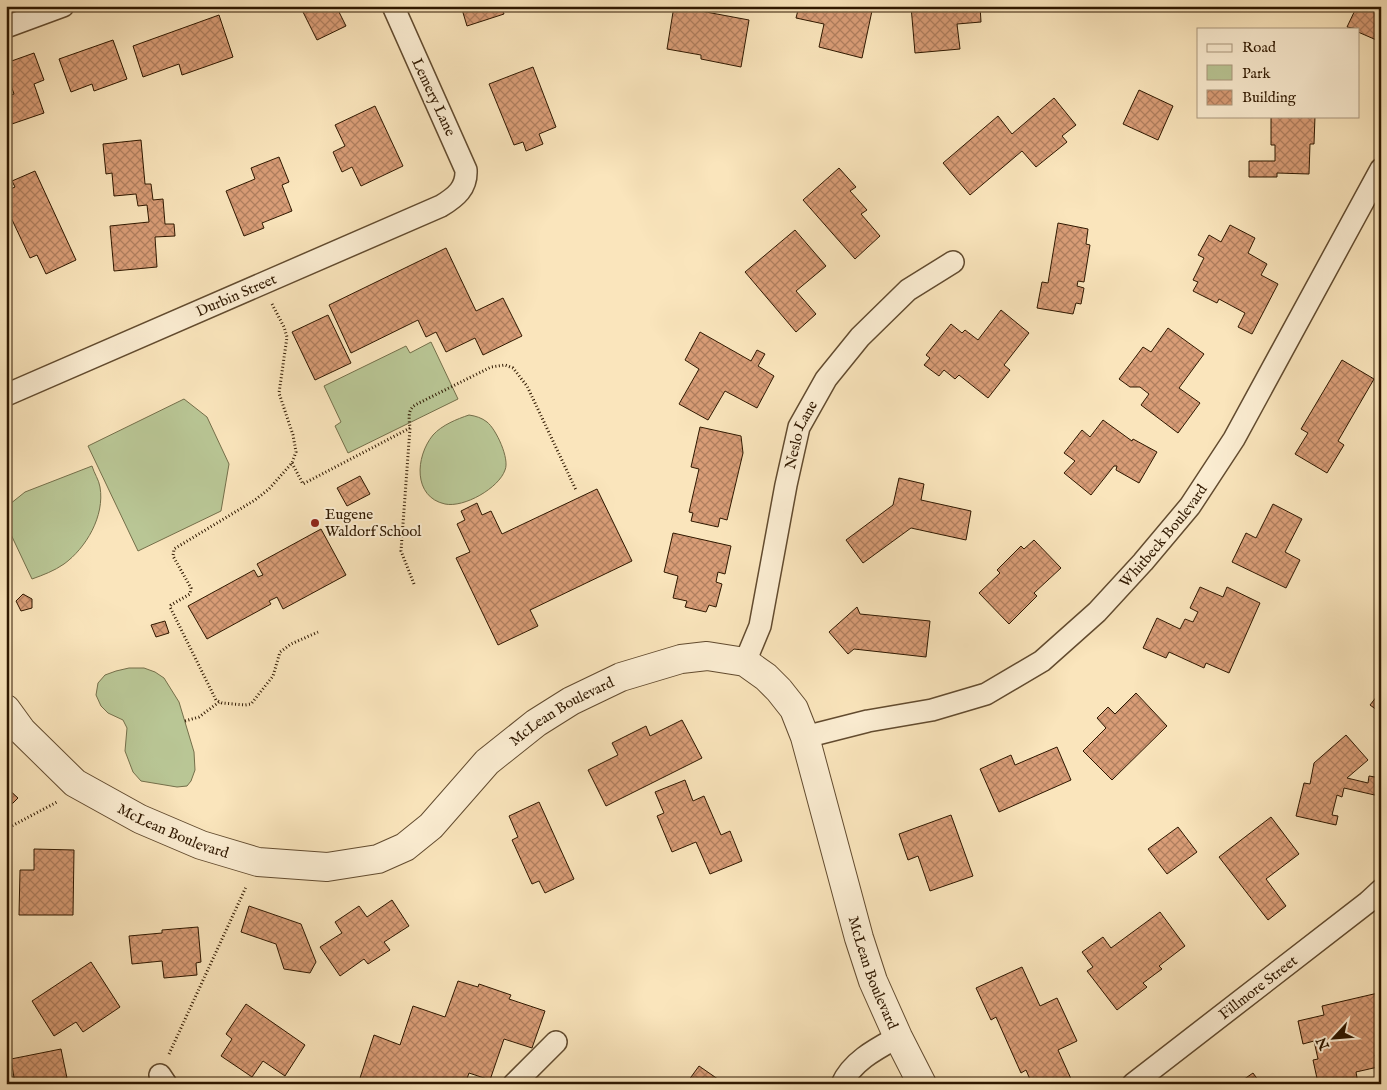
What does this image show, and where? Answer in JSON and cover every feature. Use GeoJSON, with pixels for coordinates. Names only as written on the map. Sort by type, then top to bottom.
{"type":"FeatureCollection","features":[{"type":"Feature","properties":{"kind":"street"},"geometry":{"type":"LineString","coordinates":[[6,27],[62,6]]}},
{"type":"Feature","properties":{"kind":"street","name":"Lemery Lane"},"geometry":{"type":"LineString","coordinates":[[393,6],[462,159],[466,170],[466,180],[462,188]]}},
{"type":"Feature","properties":{"kind":"street","name":"Whitbeck Boulevard"},"geometry":{"type":"LineString","coordinates":[[804,737],[868,721],[932,710],[986,694],[1042,661],[1097,612],[1143,562],[1190,506],[1234,439],[1381,168]]}},
{"type":"Feature","properties":{"kind":"street","name":"Durbin Street"},"geometry":{"type":"LineString","coordinates":[[6,395],[441,206],[454,198],[462,188]]}},
{"type":"Feature","properties":{"kind":"street","name":"Neslo Lane"},"geometry":{"type":"LineString","coordinates":[[744,662],[760,626],[786,485],[799,427],[826,380],[860,337],[908,290],[953,262]]}},
{"type":"Feature","properties":{"kind":"street","name":"McLean Boulevard"},"geometry":{"type":"LineString","coordinates":[[6,709],[22,731],[75,783],[140,819],[201,846],[258,862],[327,867],[378,859],[405,847],[431,826],[487,762],[536,722],[571,701],[621,678],[681,658],[707,656],[744,662],[766,677],[794,709],[804,737],[859,938],[873,981],[922,1084]]}},
{"type":"Feature","properties":{"kind":"street","name":"Fillmore Street"},"geometry":{"type":"LineString","coordinates":[[1133,1084],[1381,890]]}},
{"type":"Feature","properties":{"kind":"street"},"geometry":{"type":"LineString","coordinates":[[842,1084],[845,1077],[869,1053],[898,1037]]}},
{"type":"Feature","properties":{"kind":"street"},"geometry":{"type":"LineString","coordinates":[[514,1084],[556,1042]]}},
{"type":"Feature","properties":{"kind":"path"},"geometry":{"type":"LineString","coordinates":[[218,702],[170,607],[192,591],[172,552],[177,547],[234,514],[269,489],[292,463],[296,452],[296,445],[279,393],[287,337],[262,283]]}},
{"type":"Feature","properties":{"kind":"path"},"geometry":{"type":"LineString","coordinates":[[414,584],[402,551],[410,428],[409,414],[416,404],[491,367],[505,365],[513,368],[527,386],[576,490]]}},
{"type":"Feature","properties":{"kind":"path"},"geometry":{"type":"LineString","coordinates":[[292,463],[303,484],[410,428]]}},
{"type":"Feature","properties":{"kind":"path"},"geometry":{"type":"LineString","coordinates":[[185,721],[199,717],[218,702],[251,704],[273,676],[280,652],[291,644],[318,632]]}},
{"type":"Feature","properties":{"kind":"path"},"geometry":{"type":"LineString","coordinates":[[6,829],[84,788]]}},
{"type":"Feature","properties":{"kind":"path"},"geometry":{"type":"LineString","coordinates":[[163,1080],[258,862]]}},
{"type":"Feature","properties":{"kind":"green space"},"geometry":{"type":"Polygon","coordinates":[[[431,342],[458,399],[348,453],[335,426],[341,422],[324,386],[406,346],[410,353],[431,342]]]}},
{"type":"Feature","properties":{"kind":"green space"},"geometry":{"type":"Polygon","coordinates":[[[184,399],[207,417],[229,464],[221,511],[138,551],[88,446],[184,399]]]}},
{"type":"Feature","properties":{"kind":"green space"},"geometry":{"type":"Polygon","coordinates":[[[469,415],[479,417],[491,426],[504,452],[506,459],[505,470],[496,483],[480,495],[462,503],[445,504],[435,500],[427,493],[422,485],[420,465],[427,444],[433,435],[450,423],[469,415]]]}},
{"type":"Feature","properties":{"kind":"green space"},"geometry":{"type":"Polygon","coordinates":[[[92,466],[99,484],[101,498],[97,520],[92,530],[80,549],[64,564],[32,579],[6,524],[10,504],[25,492],[92,466]]]}},
{"type":"Feature","properties":{"kind":"green space"},"geometry":{"type":"Polygon","coordinates":[[[129,668],[144,668],[164,678],[179,702],[194,752],[195,770],[187,786],[177,787],[141,781],[133,772],[125,751],[127,728],[123,720],[108,713],[101,706],[96,695],[98,683],[105,675],[129,668]]]}},
{"type":"Feature","properties":{"kind":"building"},"geometry":{"type":"Polygon","coordinates":[[[300,6],[336,6],[346,26],[317,40],[300,6]]]}},
{"type":"Feature","properties":{"kind":"building"},"geometry":{"type":"Polygon","coordinates":[[[461,6],[501,6],[504,14],[467,26],[461,6]]]}},
{"type":"Feature","properties":{"kind":"building"},"geometry":{"type":"Polygon","coordinates":[[[674,6],[749,20],[741,67],[701,59],[701,55],[667,49],[674,6]]]}},
{"type":"Feature","properties":{"kind":"building"},"geometry":{"type":"Polygon","coordinates":[[[799,6],[873,6],[862,58],[819,47],[824,24],[796,18],[799,6]]]}},
{"type":"Feature","properties":{"kind":"building"},"geometry":{"type":"Polygon","coordinates":[[[911,6],[980,6],[981,22],[957,24],[960,49],[915,53],[911,6]]]}},
{"type":"Feature","properties":{"kind":"building"},"geometry":{"type":"Polygon","coordinates":[[[1357,6],[1381,6],[1381,42],[1360,33],[1360,28],[1347,27],[1357,6]]]}},
{"type":"Feature","properties":{"kind":"building"},"geometry":{"type":"Polygon","coordinates":[[[219,15],[233,57],[182,75],[179,64],[143,77],[133,46],[219,15]]]}},
{"type":"Feature","properties":{"kind":"building"},"geometry":{"type":"Polygon","coordinates":[[[113,40],[127,79],[94,91],[92,84],[71,92],[59,59],[113,40]]]}},
{"type":"Feature","properties":{"kind":"building"},"geometry":{"type":"Polygon","coordinates":[[[34,53],[44,80],[34,84],[44,113],[6,126],[6,81],[11,95],[14,94],[6,72],[6,63],[34,53]]]}},
{"type":"Feature","properties":{"kind":"building"},"geometry":{"type":"Polygon","coordinates":[[[533,67],[556,127],[539,134],[543,144],[526,151],[523,142],[514,145],[489,84],[533,67]]]}},
{"type":"Feature","properties":{"kind":"building"},"geometry":{"type":"Polygon","coordinates":[[[1139,90],[1173,106],[1158,140],[1123,124],[1139,90]]]}},
{"type":"Feature","properties":{"kind":"building"},"geometry":{"type":"Polygon","coordinates":[[[1054,98],[1076,125],[1062,136],[1067,142],[1036,167],[1022,151],[970,195],[943,163],[998,116],[1012,134],[1054,98]]]}},
{"type":"Feature","properties":{"kind":"building"},"geometry":{"type":"Polygon","coordinates":[[[375,106],[403,166],[361,186],[352,167],[342,172],[333,152],[345,146],[335,125],[375,106]]]}},
{"type":"Feature","properties":{"kind":"building"},"geometry":{"type":"Polygon","coordinates":[[[1271,118],[1315,118],[1314,144],[1310,144],[1309,174],[1277,173],[1277,177],[1249,177],[1249,161],[1275,161],[1275,145],[1271,145],[1271,118]]]}},
{"type":"Feature","properties":{"kind":"building"},"geometry":{"type":"Polygon","coordinates":[[[141,140],[145,184],[151,184],[153,200],[163,199],[165,224],[174,224],[175,236],[155,237],[157,267],[114,271],[110,226],[149,222],[147,205],[138,206],[136,194],[114,196],[112,173],[106,174],[103,144],[141,140]]]}},
{"type":"Feature","properties":{"kind":"building"},"geometry":{"type":"Polygon","coordinates":[[[279,157],[289,182],[282,185],[292,211],[262,223],[264,228],[244,236],[226,191],[255,179],[251,168],[279,157]]]}},
{"type":"Feature","properties":{"kind":"building"},"geometry":{"type":"Polygon","coordinates":[[[839,168],[856,187],[850,191],[867,210],[861,214],[880,236],[855,259],[803,200],[839,168]]]}},
{"type":"Feature","properties":{"kind":"building"},"geometry":{"type":"Polygon","coordinates":[[[35,171],[76,260],[46,274],[37,255],[30,258],[6,207],[6,191],[15,187],[12,181],[35,171]]]}},
{"type":"Feature","properties":{"kind":"building"},"geometry":{"type":"Polygon","coordinates":[[[1058,223],[1088,229],[1086,244],[1090,245],[1084,282],[1078,281],[1077,286],[1084,288],[1081,304],[1076,303],[1073,314],[1037,308],[1042,282],[1048,283],[1058,223]]]}},
{"type":"Feature","properties":{"kind":"building"},"geometry":{"type":"Polygon","coordinates":[[[1230,225],[1255,238],[1248,253],[1267,264],[1261,275],[1278,284],[1252,334],[1238,327],[1245,313],[1219,299],[1217,303],[1193,291],[1198,282],[1193,280],[1204,258],[1198,255],[1209,235],[1221,242],[1230,225]]]}},
{"type":"Feature","properties":{"kind":"building"},"geometry":{"type":"Polygon","coordinates":[[[795,230],[826,266],[796,291],[816,314],[796,332],[745,272],[795,230]]]}},
{"type":"Feature","properties":{"kind":"building"},"geometry":{"type":"Polygon","coordinates":[[[446,248],[476,311],[503,298],[522,336],[483,355],[475,338],[446,352],[436,332],[426,337],[418,320],[351,353],[329,305],[446,248]]]}},
{"type":"Feature","properties":{"kind":"building"},"geometry":{"type":"Polygon","coordinates":[[[1001,310],[1029,333],[1004,365],[1010,370],[988,398],[959,375],[955,379],[944,370],[939,376],[924,365],[930,358],[926,355],[951,324],[962,333],[965,330],[978,340],[1001,310]]]}},
{"type":"Feature","properties":{"kind":"building"},"geometry":{"type":"Polygon","coordinates":[[[328,315],[351,363],[315,380],[292,332],[328,315]]]}},
{"type":"Feature","properties":{"kind":"building"},"geometry":{"type":"Polygon","coordinates":[[[1168,328],[1204,354],[1179,388],[1200,403],[1178,433],[1141,405],[1149,394],[1140,387],[1130,387],[1119,379],[1143,347],[1151,352],[1168,328]]]}},
{"type":"Feature","properties":{"kind":"building"},"geometry":{"type":"Polygon","coordinates":[[[700,332],[751,361],[757,350],[765,354],[758,366],[774,376],[757,408],[725,391],[708,420],[679,404],[699,369],[685,360],[700,332]]]}},
{"type":"Feature","properties":{"kind":"building"},"geometry":{"type":"Polygon","coordinates":[[[1342,360],[1374,379],[1338,441],[1344,445],[1327,473],[1295,454],[1308,433],[1301,429],[1342,360]]]}},
{"type":"Feature","properties":{"kind":"building"},"geometry":{"type":"Polygon","coordinates":[[[1103,420],[1132,441],[1133,439],[1157,452],[1139,483],[1116,470],[1117,466],[1114,466],[1091,495],[1064,473],[1075,461],[1064,453],[1082,430],[1090,437],[1103,420]]]}},
{"type":"Feature","properties":{"kind":"building"},"geometry":{"type":"Polygon","coordinates":[[[700,427],[741,436],[743,453],[727,520],[720,518],[718,527],[691,521],[693,513],[689,512],[699,469],[691,467],[700,427]]]}},
{"type":"Feature","properties":{"kind":"building"},"geometry":{"type":"Polygon","coordinates":[[[360,476],[370,494],[347,506],[337,488],[360,476]]]}},
{"type":"Feature","properties":{"kind":"building"},"geometry":{"type":"Polygon","coordinates":[[[899,478],[924,484],[921,500],[971,511],[966,540],[911,528],[863,563],[846,540],[893,505],[899,478]]]}},
{"type":"Feature","properties":{"kind":"building"},"geometry":{"type":"Polygon","coordinates":[[[597,489],[632,561],[530,610],[538,626],[498,645],[456,558],[470,552],[457,524],[465,520],[461,511],[477,503],[482,515],[491,511],[502,534],[597,489]]]}},
{"type":"Feature","properties":{"kind":"building"},"geometry":{"type":"Polygon","coordinates":[[[1273,504],[1302,519],[1285,552],[1300,560],[1286,588],[1232,562],[1246,533],[1256,538],[1273,504]]]}},
{"type":"Feature","properties":{"kind":"building"},"geometry":{"type":"Polygon","coordinates":[[[321,529],[346,575],[283,609],[277,597],[269,601],[271,604],[207,639],[188,606],[254,570],[258,577],[263,575],[257,564],[321,529]]]}},
{"type":"Feature","properties":{"kind":"building"},"geometry":{"type":"Polygon","coordinates":[[[673,533],[731,546],[725,574],[718,572],[716,582],[722,584],[716,607],[709,605],[706,612],[685,607],[687,601],[673,598],[678,576],[664,572],[673,533]]]}},
{"type":"Feature","properties":{"kind":"building"},"geometry":{"type":"Polygon","coordinates":[[[1034,540],[1061,568],[1034,593],[1037,596],[1009,624],[979,593],[1000,573],[997,570],[1021,546],[1024,549],[1034,540]]]}},
{"type":"Feature","properties":{"kind":"building"},"geometry":{"type":"Polygon","coordinates":[[[1200,587],[1223,597],[1227,587],[1260,603],[1229,673],[1206,663],[1204,668],[1169,652],[1166,658],[1143,648],[1157,618],[1180,629],[1185,619],[1193,622],[1198,612],[1190,608],[1200,587]]]}},
{"type":"Feature","properties":{"kind":"building"},"geometry":{"type":"Polygon","coordinates":[[[23,594],[32,599],[32,608],[21,611],[16,601],[23,594]]]}},
{"type":"Feature","properties":{"kind":"building"},"geometry":{"type":"Polygon","coordinates":[[[857,607],[860,614],[930,621],[926,657],[854,649],[848,654],[829,632],[857,607]]]}},
{"type":"Feature","properties":{"kind":"building"},"geometry":{"type":"Polygon","coordinates":[[[165,621],[169,633],[156,637],[151,625],[165,621]]]}},
{"type":"Feature","properties":{"kind":"building"},"geometry":{"type":"Polygon","coordinates":[[[1381,691],[1381,713],[1370,705],[1381,691]]]}},
{"type":"Feature","properties":{"kind":"building"},"geometry":{"type":"Polygon","coordinates":[[[1136,693],[1167,726],[1112,780],[1083,751],[1106,728],[1097,718],[1108,707],[1115,714],[1136,693]]]}},
{"type":"Feature","properties":{"kind":"building"},"geometry":{"type":"Polygon","coordinates":[[[682,720],[702,758],[606,806],[588,770],[618,755],[612,743],[646,726],[650,736],[682,720]]]}},
{"type":"Feature","properties":{"kind":"building"},"geometry":{"type":"Polygon","coordinates":[[[1346,735],[1368,760],[1347,778],[1368,783],[1369,776],[1381,778],[1379,796],[1344,788],[1342,797],[1337,795],[1332,815],[1338,816],[1336,825],[1296,816],[1304,783],[1310,784],[1314,763],[1346,735]]]}},
{"type":"Feature","properties":{"kind":"building"},"geometry":{"type":"Polygon","coordinates":[[[1057,747],[1071,780],[999,812],[980,769],[1011,755],[1015,765],[1057,747]]]}},
{"type":"Feature","properties":{"kind":"building"},"geometry":{"type":"Polygon","coordinates":[[[685,780],[693,801],[704,796],[721,835],[730,831],[742,861],[710,874],[696,842],[672,852],[657,816],[664,813],[655,792],[685,780]]]}},
{"type":"Feature","properties":{"kind":"building"},"geometry":{"type":"Polygon","coordinates":[[[6,787],[18,798],[6,810],[6,787]]]}},
{"type":"Feature","properties":{"kind":"building"},"geometry":{"type":"Polygon","coordinates":[[[539,802],[574,879],[545,893],[539,881],[532,884],[512,840],[518,837],[509,816],[539,802]]]}},
{"type":"Feature","properties":{"kind":"building"},"geometry":{"type":"Polygon","coordinates":[[[951,815],[973,876],[930,891],[918,856],[908,860],[899,834],[951,815]]]}},
{"type":"Feature","properties":{"kind":"building"},"geometry":{"type":"Polygon","coordinates":[[[1271,817],[1299,854],[1266,879],[1286,906],[1268,920],[1219,857],[1271,817]]]}},
{"type":"Feature","properties":{"kind":"building"},"geometry":{"type":"Polygon","coordinates":[[[1178,827],[1197,852],[1167,874],[1148,849],[1178,827]]]}},
{"type":"Feature","properties":{"kind":"building"},"geometry":{"type":"Polygon","coordinates":[[[34,849],[74,850],[73,915],[19,915],[20,870],[34,870],[34,849]]]}},
{"type":"Feature","properties":{"kind":"building"},"geometry":{"type":"Polygon","coordinates":[[[392,900],[409,926],[384,942],[390,950],[368,964],[364,959],[340,976],[320,947],[342,933],[335,922],[359,906],[367,917],[392,900]]]}},
{"type":"Feature","properties":{"kind":"building"},"geometry":{"type":"Polygon","coordinates":[[[249,906],[301,924],[316,962],[310,973],[284,969],[276,944],[241,932],[249,906]]]}},
{"type":"Feature","properties":{"kind":"building"},"geometry":{"type":"Polygon","coordinates":[[[1160,912],[1185,946],[1159,966],[1162,969],[1143,983],[1147,987],[1117,1010],[1087,971],[1093,967],[1082,952],[1103,937],[1111,948],[1160,912]]]}},
{"type":"Feature","properties":{"kind":"building"},"geometry":{"type":"Polygon","coordinates":[[[198,927],[201,962],[196,963],[197,975],[164,978],[162,961],[132,964],[129,936],[162,933],[162,930],[198,927]]]}},
{"type":"Feature","properties":{"kind":"building"},"geometry":{"type":"Polygon","coordinates":[[[91,962],[120,1007],[83,1032],[76,1022],[54,1036],[32,1001],[91,962]]]}},
{"type":"Feature","properties":{"kind":"building"},"geometry":{"type":"Polygon","coordinates":[[[1022,967],[1040,1006],[1057,998],[1077,1041],[1058,1050],[1072,1081],[1067,1084],[1032,1084],[1026,1070],[1021,1073],[996,1017],[991,1020],[976,988],[1022,967]]]}},
{"type":"Feature","properties":{"kind":"building"},"geometry":{"type":"Polygon","coordinates":[[[458,981],[478,987],[479,984],[511,995],[509,999],[545,1011],[532,1048],[504,1039],[490,1080],[469,1073],[465,1084],[377,1084],[360,1078],[374,1035],[400,1045],[413,1006],[445,1017],[458,981]]]}},
{"type":"Feature","properties":{"kind":"building"},"geometry":{"type":"Polygon","coordinates":[[[1378,993],[1381,1007],[1381,1054],[1375,1055],[1378,1067],[1356,1072],[1358,1083],[1318,1083],[1313,1060],[1318,1059],[1314,1041],[1303,1044],[1298,1021],[1324,1015],[1322,1006],[1378,993]]]}},
{"type":"Feature","properties":{"kind":"building"},"geometry":{"type":"Polygon","coordinates":[[[246,1004],[305,1045],[285,1076],[263,1061],[252,1077],[221,1056],[232,1039],[226,1034],[246,1004]]]}},
{"type":"Feature","properties":{"kind":"building"},"geometry":{"type":"Polygon","coordinates":[[[61,1049],[67,1078],[59,1079],[60,1084],[15,1084],[11,1059],[61,1049]]]}},
{"type":"Feature","properties":{"kind":"building"},"geometry":{"type":"Polygon","coordinates":[[[699,1066],[725,1084],[686,1084],[699,1066]]]}},
{"type":"Feature","properties":{"kind":"building"},"geometry":{"type":"Polygon","coordinates":[[[1253,1073],[1261,1084],[1237,1084],[1253,1073]]]}},
{"type":"Feature","properties":{"kind":"place","name":"Eugene Waldorf School"},"geometry":{"type":"Point","coordinates":[315,523]}}]}
